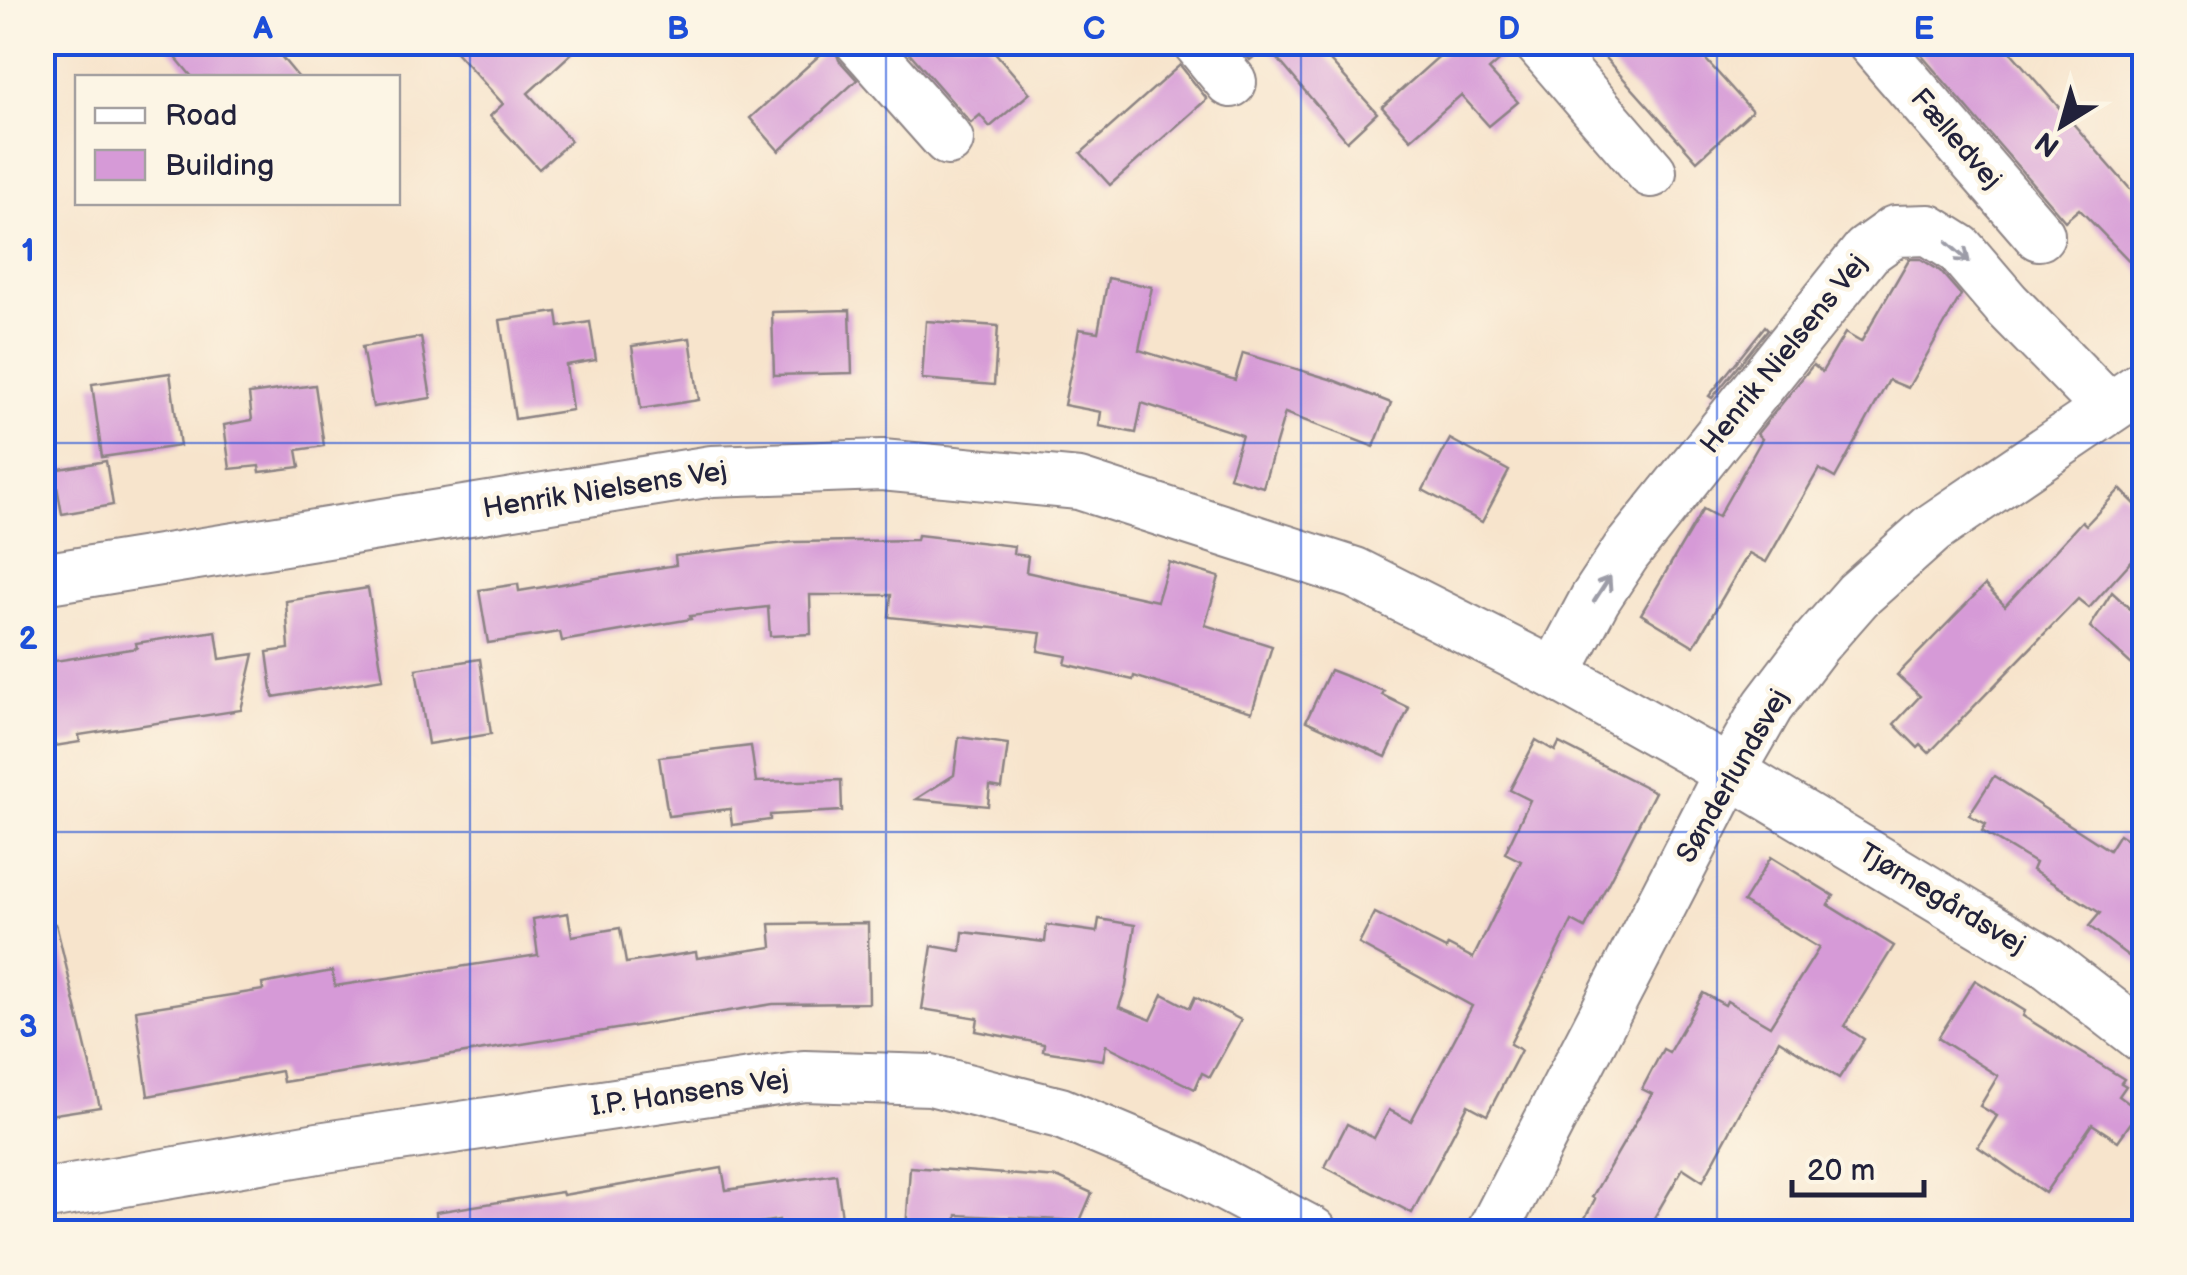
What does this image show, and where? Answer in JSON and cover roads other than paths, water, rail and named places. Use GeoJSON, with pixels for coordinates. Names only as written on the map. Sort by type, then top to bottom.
{"type":"FeatureCollection","features":[{"type":"Feature","properties":{"kind":"street"},"geometry":{"type":"LineString","coordinates":[[861,42],[948,140]]}},
{"type":"Feature","properties":{"kind":"street"},"geometry":{"type":"LineString","coordinates":[[1198,42],[1231,82]]}},
{"type":"Feature","properties":{"kind":"street"},"geometry":{"type":"LineString","coordinates":[[1539,42],[1652,172]]}},
{"type":"Feature","properties":{"kind":"street","name":"Fælledvej"},"geometry":{"type":"LineString","coordinates":[[1872,42],[2039,235]]}},
{"type":"Feature","properties":{"kind":"street","name":"Henrik Nielsens Vej"},"geometry":{"type":"LineString","coordinates":[[1555,674],[1595,599],[1673,491],[1867,251],[1895,230],[1929,230],[1960,249],[2006,304],[2126,397]]}},
{"type":"Feature","properties":{"kind":"street","name":"Sønderlundsvej"},"geometry":{"type":"LineString","coordinates":[[1492,1232],[1730,772],[1768,706],[1815,644],[1858,595],[1932,528],[2126,397]]}},
{"type":"Feature","properties":{"kind":"street","name":"Henrik Nielsens Vej"},"geometry":{"type":"LineString","coordinates":[[42,579],[712,471],[882,465],[1079,484],[1355,573],[1555,674],[1730,772]]}},
{"type":"Feature","properties":{"kind":"street","name":"Tjørnegårdsvej"},"geometry":{"type":"LineString","coordinates":[[1730,772],[2046,962],[2144,1038]]}},
{"type":"Feature","properties":{"kind":"street","name":"I.P. Hansens Vej"},"geometry":{"type":"LineString","coordinates":[[42,1195],[318,1148],[822,1076],[931,1080],[1060,1112],[1191,1168],[1312,1232]]}}]}
